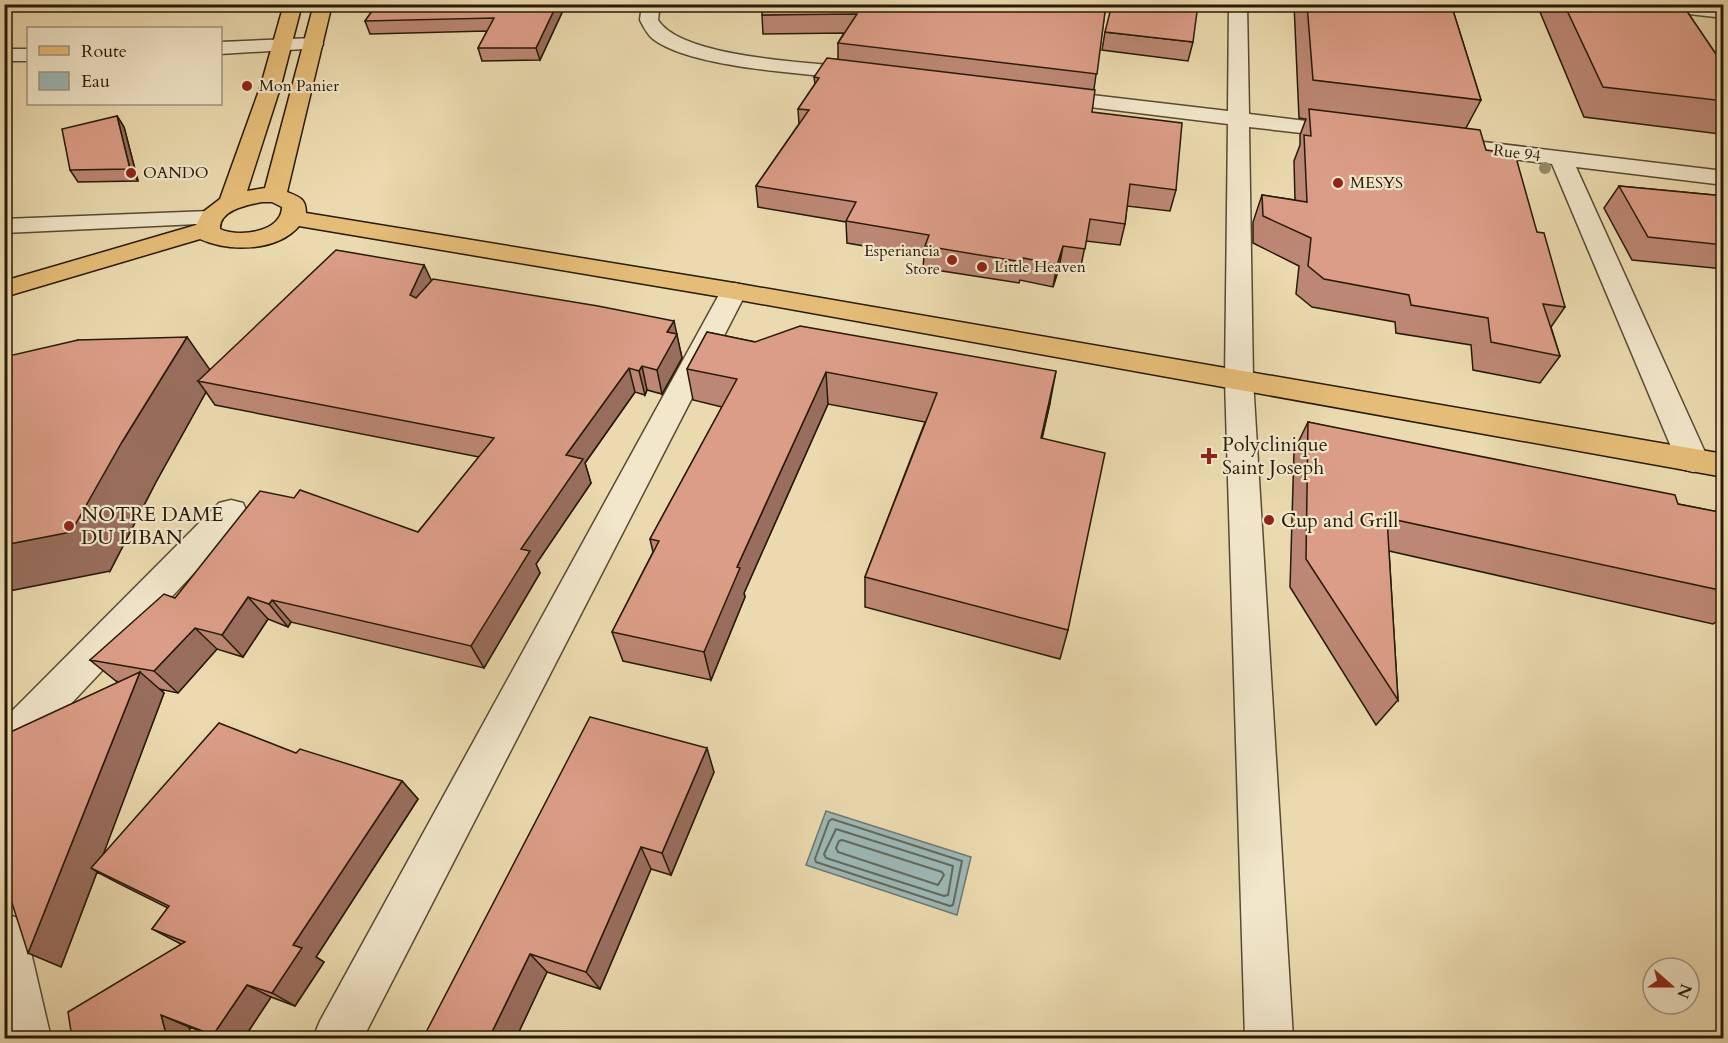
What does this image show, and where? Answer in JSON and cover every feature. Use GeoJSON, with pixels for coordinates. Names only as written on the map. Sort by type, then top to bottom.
{"type":"FeatureCollection","features":[{"type":"Feature","properties":{"kind":"main road"},"geometry":{"type":"LineString","coordinates":[[4,289],[209,224],[231,203],[271,85],[293,4]]}},
{"type":"Feature","properties":{"kind":"main road"},"geometry":{"type":"LineString","coordinates":[[275,195],[323,4]]}},
{"type":"Feature","properties":{"kind":"main road"},"geometry":{"type":"LineString","coordinates":[[209,224],[215,238],[241,241],[273,233],[293,218],[296,210],[294,203],[275,195],[262,195],[231,203]]}},
{"type":"Feature","properties":{"kind":"main road"},"geometry":{"type":"LineString","coordinates":[[293,218],[734,291],[1724,466]]}},
{"type":"Feature","properties":{"kind":"street"},"geometry":{"type":"LineString","coordinates":[[651,4],[649,20],[659,35],[681,47],[708,55],[885,77]]}},
{"type":"Feature","properties":{"kind":"street"},"geometry":{"type":"LineString","coordinates":[[1238,4],[1239,380],[1269,1038]]}},
{"type":"Feature","properties":{"kind":"street"},"geometry":{"type":"LineString","coordinates":[[1645,4],[1724,13]]}},
{"type":"Feature","properties":{"kind":"street"},"geometry":{"type":"LineString","coordinates":[[222,48],[314,44]]}},
{"type":"Feature","properties":{"kind":"street"},"geometry":{"type":"LineString","coordinates":[[4,55],[27,54]]}},
{"type":"Feature","properties":{"kind":"street"},"geometry":{"type":"LineString","coordinates":[[1027,94],[1371,135]]}},
{"type":"Feature","properties":{"kind":"street","name":"Rue 94"},"geometry":{"type":"LineString","coordinates":[[1418,141],[1724,178]]}},
{"type":"Feature","properties":{"kind":"street"},"geometry":{"type":"LineString","coordinates":[[1561,158],[1693,461]]}},
{"type":"Feature","properties":{"kind":"street"},"geometry":{"type":"LineString","coordinates":[[4,226],[209,224]]}},
{"type":"Feature","properties":{"kind":"street"},"geometry":{"type":"LineString","coordinates":[[337,1038],[734,291]]}},
{"type":"Feature","properties":{"kind":"street"},"geometry":{"type":"LineString","coordinates":[[4,747],[231,512]]}},
{"type":"Feature","properties":{"kind":"street"},"geometry":{"type":"LineString","coordinates":[[4,935],[27,1038]]}},
{"type":"Feature","properties":{"kind":"water"},"geometry":{"type":"Polygon","coordinates":[[[826,811],[971,857],[957,915],[806,865],[826,811]]]}},
{"type":"Feature","properties":{"kind":"building"},"geometry":{"type":"Polygon","coordinates":[[[377,4],[557,4],[536,48],[478,48],[494,18],[365,21],[377,4]]]}},
{"type":"Feature","properties":{"kind":"building"},"geometry":{"type":"Polygon","coordinates":[[[763,4],[1106,4],[1097,74],[838,43],[857,14],[762,15],[763,4]]]}},
{"type":"Feature","properties":{"kind":"building"},"geometry":{"type":"Polygon","coordinates":[[[1112,4],[1198,4],[1193,42],[1105,32],[1112,4]]]}},
{"type":"Feature","properties":{"kind":"building"},"geometry":{"type":"Polygon","coordinates":[[[1307,4],[1451,4],[1481,100],[1313,80],[1307,4]]]}},
{"type":"Feature","properties":{"kind":"building"},"geometry":{"type":"Polygon","coordinates":[[[1564,4],[1682,4],[1724,66],[1724,101],[1603,87],[1564,4]]]}},
{"type":"Feature","properties":{"kind":"building"},"geometry":{"type":"Polygon","coordinates":[[[827,58],[1095,90],[1092,112],[1182,123],[1176,190],[1130,184],[1125,224],[1090,219],[1085,249],[1063,246],[1057,265],[1023,258],[1022,262],[925,246],[929,235],[846,221],[856,202],[756,186],[809,110],[798,109],[819,78],[814,77],[827,58]]]}},
{"type":"Feature","properties":{"kind":"building"},"geometry":{"type":"Polygon","coordinates":[[[1309,109],[1480,130],[1486,150],[1515,154],[1537,232],[1544,233],[1565,307],[1543,304],[1560,356],[1491,342],[1488,318],[1411,305],[1409,295],[1324,279],[1308,266],[1311,238],[1263,216],[1262,195],[1307,202],[1304,135],[1311,136],[1309,109]]]}},
{"type":"Feature","properties":{"kind":"building"},"geometry":{"type":"Polygon","coordinates":[[[117,116],[130,169],[70,170],[62,129],[117,116]]]}},
{"type":"Feature","properties":{"kind":"building"},"geometry":{"type":"Polygon","coordinates":[[[1619,186],[1724,196],[1724,245],[1648,237],[1619,186]]]}},
{"type":"Feature","properties":{"kind":"building"},"geometry":{"type":"Polygon","coordinates":[[[336,250],[424,265],[410,295],[416,298],[433,279],[674,321],[667,332],[677,334],[657,370],[642,366],[639,371],[629,368],[566,455],[583,459],[521,549],[530,551],[471,646],[272,600],[269,604],[248,597],[222,635],[195,628],[154,671],[90,660],[164,594],[175,598],[260,491],[294,498],[300,490],[418,532],[494,438],[198,381],[336,250]]]}},
{"type":"Feature","properties":{"kind":"building"},"geometry":{"type":"Polygon","coordinates":[[[800,326],[1056,371],[1041,438],[1105,453],[1068,630],[865,577],[937,393],[826,372],[737,567],[740,568],[704,652],[612,632],[659,541],[650,539],[737,379],[687,369],[707,332],[755,342],[800,326]]]}},
{"type":"Feature","properties":{"kind":"building"},"geometry":{"type":"Polygon","coordinates":[[[187,337],[122,442],[71,532],[4,545],[4,357],[78,340],[187,337]]]}},
{"type":"Feature","properties":{"kind":"building"},"geometry":{"type":"Polygon","coordinates":[[[1308,422],[1675,495],[1678,504],[1724,513],[1724,591],[1387,518],[1398,700],[1306,559],[1308,422]]]}},
{"type":"Feature","properties":{"kind":"building"},"geometry":{"type":"Polygon","coordinates":[[[140,672],[28,953],[4,878],[4,735],[140,672]]]}},
{"type":"Feature","properties":{"kind":"building"},"geometry":{"type":"Polygon","coordinates":[[[590,717],[707,748],[662,853],[641,847],[586,972],[530,954],[489,1038],[423,1038],[590,717]]]}},
{"type":"Feature","properties":{"kind":"building"},"geometry":{"type":"Polygon","coordinates":[[[219,723],[296,753],[300,749],[402,781],[293,945],[302,948],[272,993],[247,985],[213,1035],[161,1015],[167,1038],[72,1038],[68,1012],[185,942],[152,929],[169,906],[91,868],[219,723]]]}},
{"type":"Feature","properties":{"kind":"place","name":"Mon Panier"},"geometry":{"type":"Point","coordinates":[247,86]}},
{"type":"Feature","properties":{"kind":"place","name":"OANDO"},"geometry":{"type":"Point","coordinates":[131,173]}},
{"type":"Feature","properties":{"kind":"place","name":"MESYS"},"geometry":{"type":"Point","coordinates":[1338,183]}},
{"type":"Feature","properties":{"kind":"place","name":"Esperiancia Store"},"geometry":{"type":"Point","coordinates":[952,260]}},
{"type":"Feature","properties":{"kind":"place","name":"Little Heaven"},"geometry":{"type":"Point","coordinates":[982,267]}},
{"type":"Feature","properties":{"kind":"place","name":"Polyclinique Saint Joseph"},"geometry":{"type":"Point","coordinates":[1209,456]}},
{"type":"Feature","properties":{"kind":"place","name":"Cup and Grill"},"geometry":{"type":"Point","coordinates":[1269,520]}},
{"type":"Feature","properties":{"kind":"place","name":"NOTRE DAME DU LIBAN"},"geometry":{"type":"Point","coordinates":[69,526]}}]}
